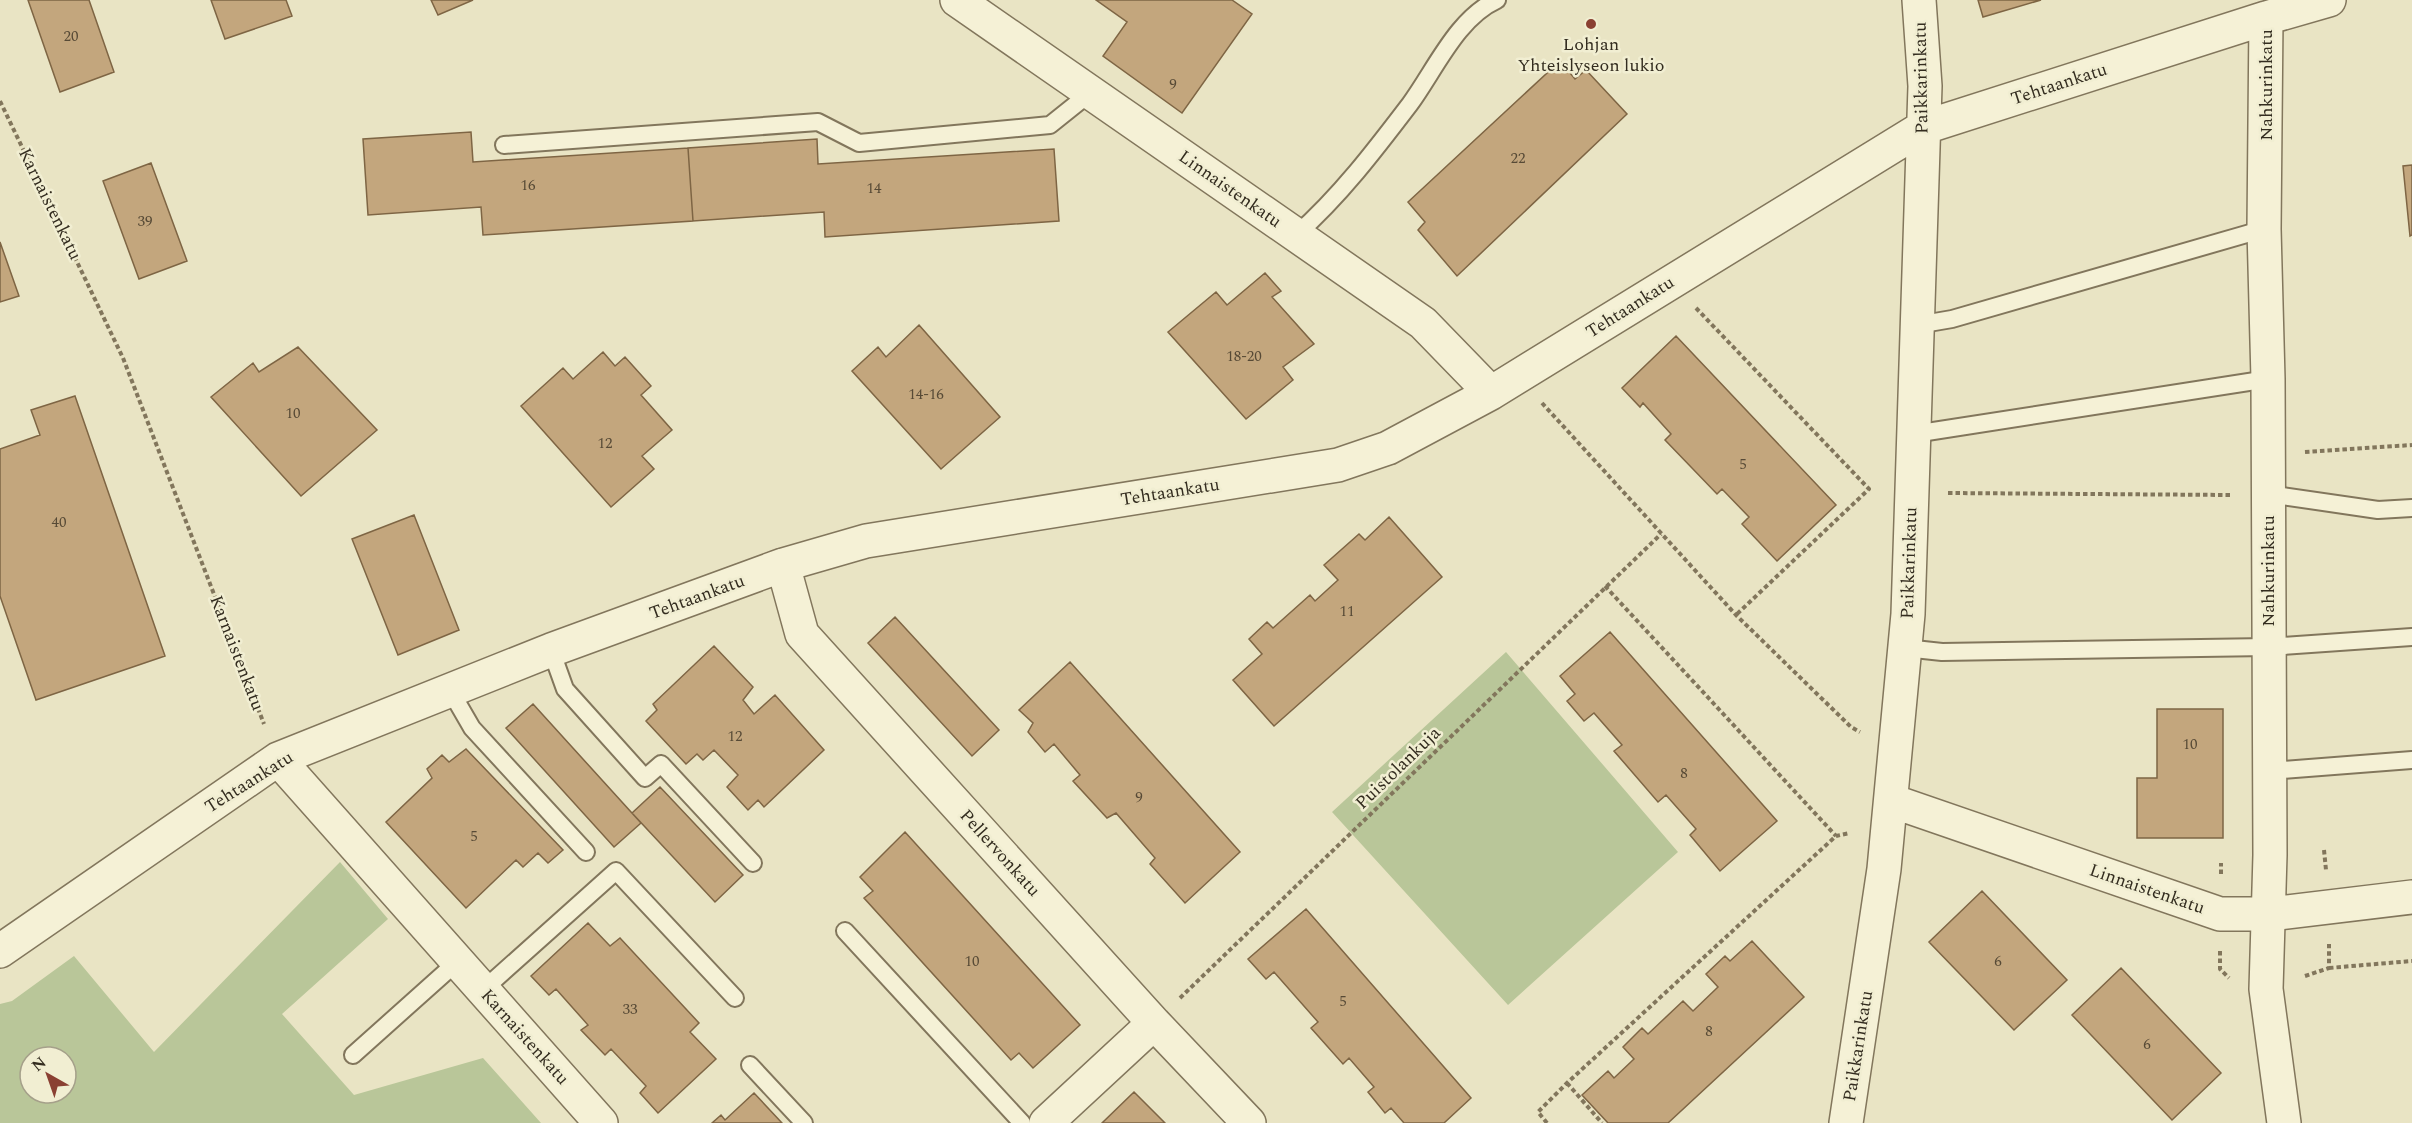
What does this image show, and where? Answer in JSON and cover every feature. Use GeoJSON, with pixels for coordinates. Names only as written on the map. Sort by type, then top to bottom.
{"type":"FeatureCollection","features":[{"type":"Feature","properties":{"kind":"street","name":"Linnaistenkatu"},"geometry":{"type":"LineString","coordinates":[[957,0],[1423,323],[1504,384]]}},
{"type":"Feature","properties":{"kind":"street","name":"Paikkarinkatu"},"geometry":{"type":"LineString","coordinates":[[1846,1123],[1884,869],[1908,614],[1924,86],[1919,0]]}},
{"type":"Feature","properties":{"kind":"street","name":"Tehtaankatu"},"geometry":{"type":"LineString","coordinates":[[0,951],[278,759],[551,650],[783,566],[866,541],[1338,465],[1388,448],[1504,384],[1922,128],[2329,0]]}},
{"type":"Feature","properties":{"kind":"street","name":"Nahkurinkatu"},"geometry":{"type":"LineString","coordinates":[[2266,18],[2264,229],[2268,379],[2255,494],[2268,647],[2270,914],[2266,989],[2284,1123]]}},
{"type":"Feature","properties":{"kind":"street","name":"Pellervonkatu"},"geometry":{"type":"LineString","coordinates":[[783,566],[802,634],[1154,1023],[1249,1123]]}},
{"type":"Feature","properties":{"kind":"street","name":"Karnaistenkatu"},"geometry":{"type":"LineString","coordinates":[[278,759],[601,1123]]}},
{"type":"Feature","properties":{"kind":"street","name":"Linnaistenkatu"},"geometry":{"type":"LineString","coordinates":[[1892,801],[2220,914],[2270,914],[2412,897]]}},
{"type":"Feature","properties":{"kind":"street"},"geometry":{"type":"LineString","coordinates":[[1046,1123],[1154,1023]]}},
{"type":"Feature","properties":{"kind":"lane"},"geometry":{"type":"LineString","coordinates":[[1296,235],[1314,219],[1368,160],[1413,99],[1450,40],[1488,4],[1497,0]]}},
{"type":"Feature","properties":{"kind":"lane"},"geometry":{"type":"LineString","coordinates":[[504,145],[818,123],[859,143],[1050,125],[1090,93]]}},
{"type":"Feature","properties":{"kind":"lane"},"geometry":{"type":"LineString","coordinates":[[1917,325],[1952,319],[2264,229]]}},
{"type":"Feature","properties":{"kind":"lane"},"geometry":{"type":"LineString","coordinates":[[1914,434],[2268,379]]}},
{"type":"Feature","properties":{"kind":"lane"},"geometry":{"type":"LineString","coordinates":[[2255,494],[2378,510],[2412,508]]}},
{"type":"Feature","properties":{"kind":"lane"},"geometry":{"type":"LineString","coordinates":[[1905,648],[1942,652],[2268,647],[2412,637]]}},
{"type":"Feature","properties":{"kind":"lane"},"geometry":{"type":"LineString","coordinates":[[551,650],[565,689],[645,778],[661,764],[753,863]]}},
{"type":"Feature","properties":{"kind":"lane"},"geometry":{"type":"LineString","coordinates":[[450,690],[472,728],[586,852]]}},
{"type":"Feature","properties":{"kind":"lane"},"geometry":{"type":"LineString","coordinates":[[2269,771],[2412,760]]}},
{"type":"Feature","properties":{"kind":"lane"},"geometry":{"type":"LineString","coordinates":[[483,990],[616,870],[735,998]]}},
{"type":"Feature","properties":{"kind":"lane"},"geometry":{"type":"LineString","coordinates":[[845,931],[1022,1123]]}},
{"type":"Feature","properties":{"kind":"lane"},"geometry":{"type":"LineString","coordinates":[[353,1055],[457,962]]}},
{"type":"Feature","properties":{"kind":"lane"},"geometry":{"type":"LineString","coordinates":[[750,1065],[804,1123]]}},
{"type":"Feature","properties":{"kind":"path","name":"Karnaistenkatu"},"geometry":{"type":"LineString","coordinates":[[0,101],[123,358],[278,759]]}},
{"type":"Feature","properties":{"kind":"path"},"geometry":{"type":"LineString","coordinates":[[1671,282],[1869,489],[1736,615]]}},
{"type":"Feature","properties":{"kind":"path"},"geometry":{"type":"LineString","coordinates":[[1504,384],[1661,534],[1736,615],[1851,727],[1868,737]]}},
{"type":"Feature","properties":{"kind":"path"},"geometry":{"type":"LineString","coordinates":[[1938,493],[2255,494]]}},
{"type":"Feature","properties":{"kind":"path","name":"Puistolankuja"},"geometry":{"type":"LineString","coordinates":[[1154,1023],[1661,534]]}},
{"type":"Feature","properties":{"kind":"path"},"geometry":{"type":"LineString","coordinates":[[1605,586],[1836,836]]}},
{"type":"Feature","properties":{"kind":"path"},"geometry":{"type":"LineString","coordinates":[[1547,1123],[1538,1112],[1567,1083],[1836,836],[1857,832]]}},
{"type":"Feature","properties":{"kind":"path"},"geometry":{"type":"LineString","coordinates":[[2329,968],[2412,961]]}},
{"type":"Feature","properties":{"kind":"path"},"geometry":{"type":"LineString","coordinates":[[1567,1083],[1602,1123]]}},
{"type":"Feature","properties":{"kind":"green space"},"geometry":{"type":"Polygon","coordinates":[[[1506,652],[1678,852],[1508,1005],[1332,812],[1506,652]]]}},
{"type":"Feature","properties":{"kind":"green space"},"geometry":{"type":"Polygon","coordinates":[[[340,862],[388,919],[282,1014],[354,1095],[483,1058],[541,1123],[0,1123],[0,1004],[12,1001],[74,956],[154,1052],[340,862]]]}},
{"type":"Feature","properties":{"kind":"building"},"geometry":{"type":"Polygon","coordinates":[[[28,0],[89,0],[114,72],[60,92],[28,0]]]}},
{"type":"Feature","properties":{"kind":"building"},"geometry":{"type":"Polygon","coordinates":[[[211,0],[286,0],[292,16],[225,39],[211,0]]]}},
{"type":"Feature","properties":{"kind":"building"},"geometry":{"type":"Polygon","coordinates":[[[431,0],[473,0],[438,15],[431,0]]]}},
{"type":"Feature","properties":{"kind":"building"},"geometry":{"type":"Polygon","coordinates":[[[1096,0],[1232,0],[1252,14],[1182,113],[1103,56],[1127,22],[1096,0]]]}},
{"type":"Feature","properties":{"kind":"building"},"geometry":{"type":"Polygon","coordinates":[[[1978,0],[2041,0],[1983,17],[1978,0]]]}},
{"type":"Feature","properties":{"kind":"building"},"geometry":{"type":"Polygon","coordinates":[[[1560,61],[1575,79],[1586,70],[1627,114],[1457,276],[1418,230],[1425,222],[1408,202],[1560,61]]]}},
{"type":"Feature","properties":{"kind":"building"},"geometry":{"type":"Polygon","coordinates":[[[471,132],[473,162],[688,148],[693,221],[483,235],[481,207],[368,215],[363,139],[471,132]]]}},
{"type":"Feature","properties":{"kind":"building"},"geometry":{"type":"Polygon","coordinates":[[[817,139],[818,164],[1054,149],[1059,221],[825,237],[824,212],[693,221],[688,148],[817,139]]]}},
{"type":"Feature","properties":{"kind":"building"},"geometry":{"type":"Polygon","coordinates":[[[151,163],[187,261],[139,279],[103,181],[151,163]]]}},
{"type":"Feature","properties":{"kind":"building"},"geometry":{"type":"Polygon","coordinates":[[[2412,165],[2412,235],[2410,236],[2403,166],[2412,165]]]}},
{"type":"Feature","properties":{"kind":"building"},"geometry":{"type":"Polygon","coordinates":[[[0,242],[19,296],[0,302],[0,242]]]}},
{"type":"Feature","properties":{"kind":"building"},"geometry":{"type":"Polygon","coordinates":[[[1265,273],[1281,291],[1272,297],[1314,344],[1283,367],[1293,380],[1246,419],[1168,332],[1216,292],[1227,305],[1265,273]]]}},
{"type":"Feature","properties":{"kind":"building"},"geometry":{"type":"Polygon","coordinates":[[[919,325],[1000,417],[941,469],[852,371],[878,347],[886,357],[919,325]]]}},
{"type":"Feature","properties":{"kind":"building"},"geometry":{"type":"Polygon","coordinates":[[[1676,336],[1836,505],[1777,561],[1742,524],[1749,517],[1722,489],[1717,494],[1665,440],[1671,434],[1643,403],[1640,407],[1622,388],[1676,336]]]}},
{"type":"Feature","properties":{"kind":"building"},"geometry":{"type":"Polygon","coordinates":[[[298,347],[377,430],[301,496],[211,397],[253,363],[259,372],[298,347]]]}},
{"type":"Feature","properties":{"kind":"building"},"geometry":{"type":"Polygon","coordinates":[[[603,352],[615,366],[625,357],[651,386],[641,395],[672,430],[642,456],[654,469],[611,507],[521,406],[563,368],[573,379],[603,352]]]}},
{"type":"Feature","properties":{"kind":"building"},"geometry":{"type":"Polygon","coordinates":[[[75,396],[165,656],[36,700],[0,596],[0,449],[40,435],[31,410],[75,396]]]}},
{"type":"Feature","properties":{"kind":"building"},"geometry":{"type":"Polygon","coordinates":[[[414,515],[459,630],[398,655],[352,539],[414,515]]]}},
{"type":"Feature","properties":{"kind":"building"},"geometry":{"type":"Polygon","coordinates":[[[1389,517],[1442,577],[1274,726],[1233,680],[1262,654],[1249,639],[1267,622],[1273,628],[1310,595],[1315,601],[1338,580],[1324,565],[1359,534],[1365,540],[1389,517]]]}},
{"type":"Feature","properties":{"kind":"building"},"geometry":{"type":"Polygon","coordinates":[[[895,617],[999,730],[972,756],[868,643],[895,617]]]}},
{"type":"Feature","properties":{"kind":"building"},"geometry":{"type":"Polygon","coordinates":[[[1610,632],[1777,821],[1720,871],[1690,835],[1696,829],[1666,795],[1658,802],[1614,751],[1622,745],[1594,713],[1584,721],[1567,701],[1575,694],[1560,676],[1610,632]]]}},
{"type":"Feature","properties":{"kind":"building"},"geometry":{"type":"Polygon","coordinates":[[[714,646],[753,687],[743,700],[754,714],[775,695],[824,750],[764,807],[758,800],[748,810],[727,787],[738,775],[714,750],[703,760],[697,754],[686,764],[646,721],[657,710],[653,704],[714,646]]]}},
{"type":"Feature","properties":{"kind":"building"},"geometry":{"type":"Polygon","coordinates":[[[1070,662],[1240,852],[1185,903],[1150,864],[1155,858],[1116,813],[1107,818],[1073,781],[1080,775],[1054,744],[1045,752],[1028,732],[1033,723],[1019,710],[1070,662]]]}},
{"type":"Feature","properties":{"kind":"building"},"geometry":{"type":"Polygon","coordinates":[[[533,704],[641,823],[614,847],[506,728],[533,704]]]}},
{"type":"Feature","properties":{"kind":"building"},"geometry":{"type":"Polygon","coordinates":[[[2157,709],[2223,709],[2223,838],[2137,838],[2137,778],[2157,778],[2157,709]]]}},
{"type":"Feature","properties":{"kind":"building"},"geometry":{"type":"Polygon","coordinates":[[[466,749],[563,850],[548,863],[538,853],[523,867],[516,860],[466,908],[386,822],[432,778],[427,769],[442,755],[449,762],[466,749]]]}},
{"type":"Feature","properties":{"kind":"building"},"geometry":{"type":"Polygon","coordinates":[[[660,787],[743,875],[715,902],[632,813],[660,787]]]}},
{"type":"Feature","properties":{"kind":"building"},"geometry":{"type":"Polygon","coordinates":[[[905,832],[1080,1025],[1033,1068],[1019,1053],[1011,1060],[864,898],[873,891],[860,877],[905,832]]]}},
{"type":"Feature","properties":{"kind":"building"},"geometry":{"type":"Polygon","coordinates":[[[1982,891],[2067,980],[2014,1030],[1929,942],[1982,891]]]}},
{"type":"Feature","properties":{"kind":"building"},"geometry":{"type":"Polygon","coordinates":[[[1306,909],[1471,1098],[1444,1123],[1404,1123],[1391,1108],[1385,1113],[1368,1092],[1374,1087],[1349,1058],[1343,1064],[1311,1028],[1318,1022],[1274,972],[1266,979],[1248,959],[1306,909]]]}},
{"type":"Feature","properties":{"kind":"building"},"geometry":{"type":"Polygon","coordinates":[[[588,923],[610,946],[620,938],[699,1023],[690,1032],[716,1059],[658,1113],[640,1093],[646,1086],[611,1049],[605,1055],[581,1030],[588,1025],[556,989],[549,995],[531,976],[588,923]]]}},
{"type":"Feature","properties":{"kind":"building"},"geometry":{"type":"Polygon","coordinates":[[[1752,941],[1804,997],[1668,1123],[1608,1123],[1582,1095],[1608,1071],[1614,1078],[1634,1059],[1623,1047],[1642,1028],[1648,1034],[1683,1001],[1693,1011],[1718,987],[1706,974],[1725,956],[1730,961],[1752,941]]]}},
{"type":"Feature","properties":{"kind":"building"},"geometry":{"type":"Polygon","coordinates":[[[2121,968],[2221,1073],[2172,1120],[2072,1015],[2121,968]]]}},
{"type":"Feature","properties":{"kind":"building"},"geometry":{"type":"Polygon","coordinates":[[[1134,1092],[1165,1123],[1102,1123],[1134,1092]]]}},
{"type":"Feature","properties":{"kind":"building"},"geometry":{"type":"Polygon","coordinates":[[[754,1093],[782,1123],[712,1123],[721,1115],[725,1120],[754,1093]]]}},
{"type":"Feature","properties":{"kind":"place","name":"Lohjan Yhteislyseon lukio"},"geometry":{"type":"Point","coordinates":[1591,24]}}]}
